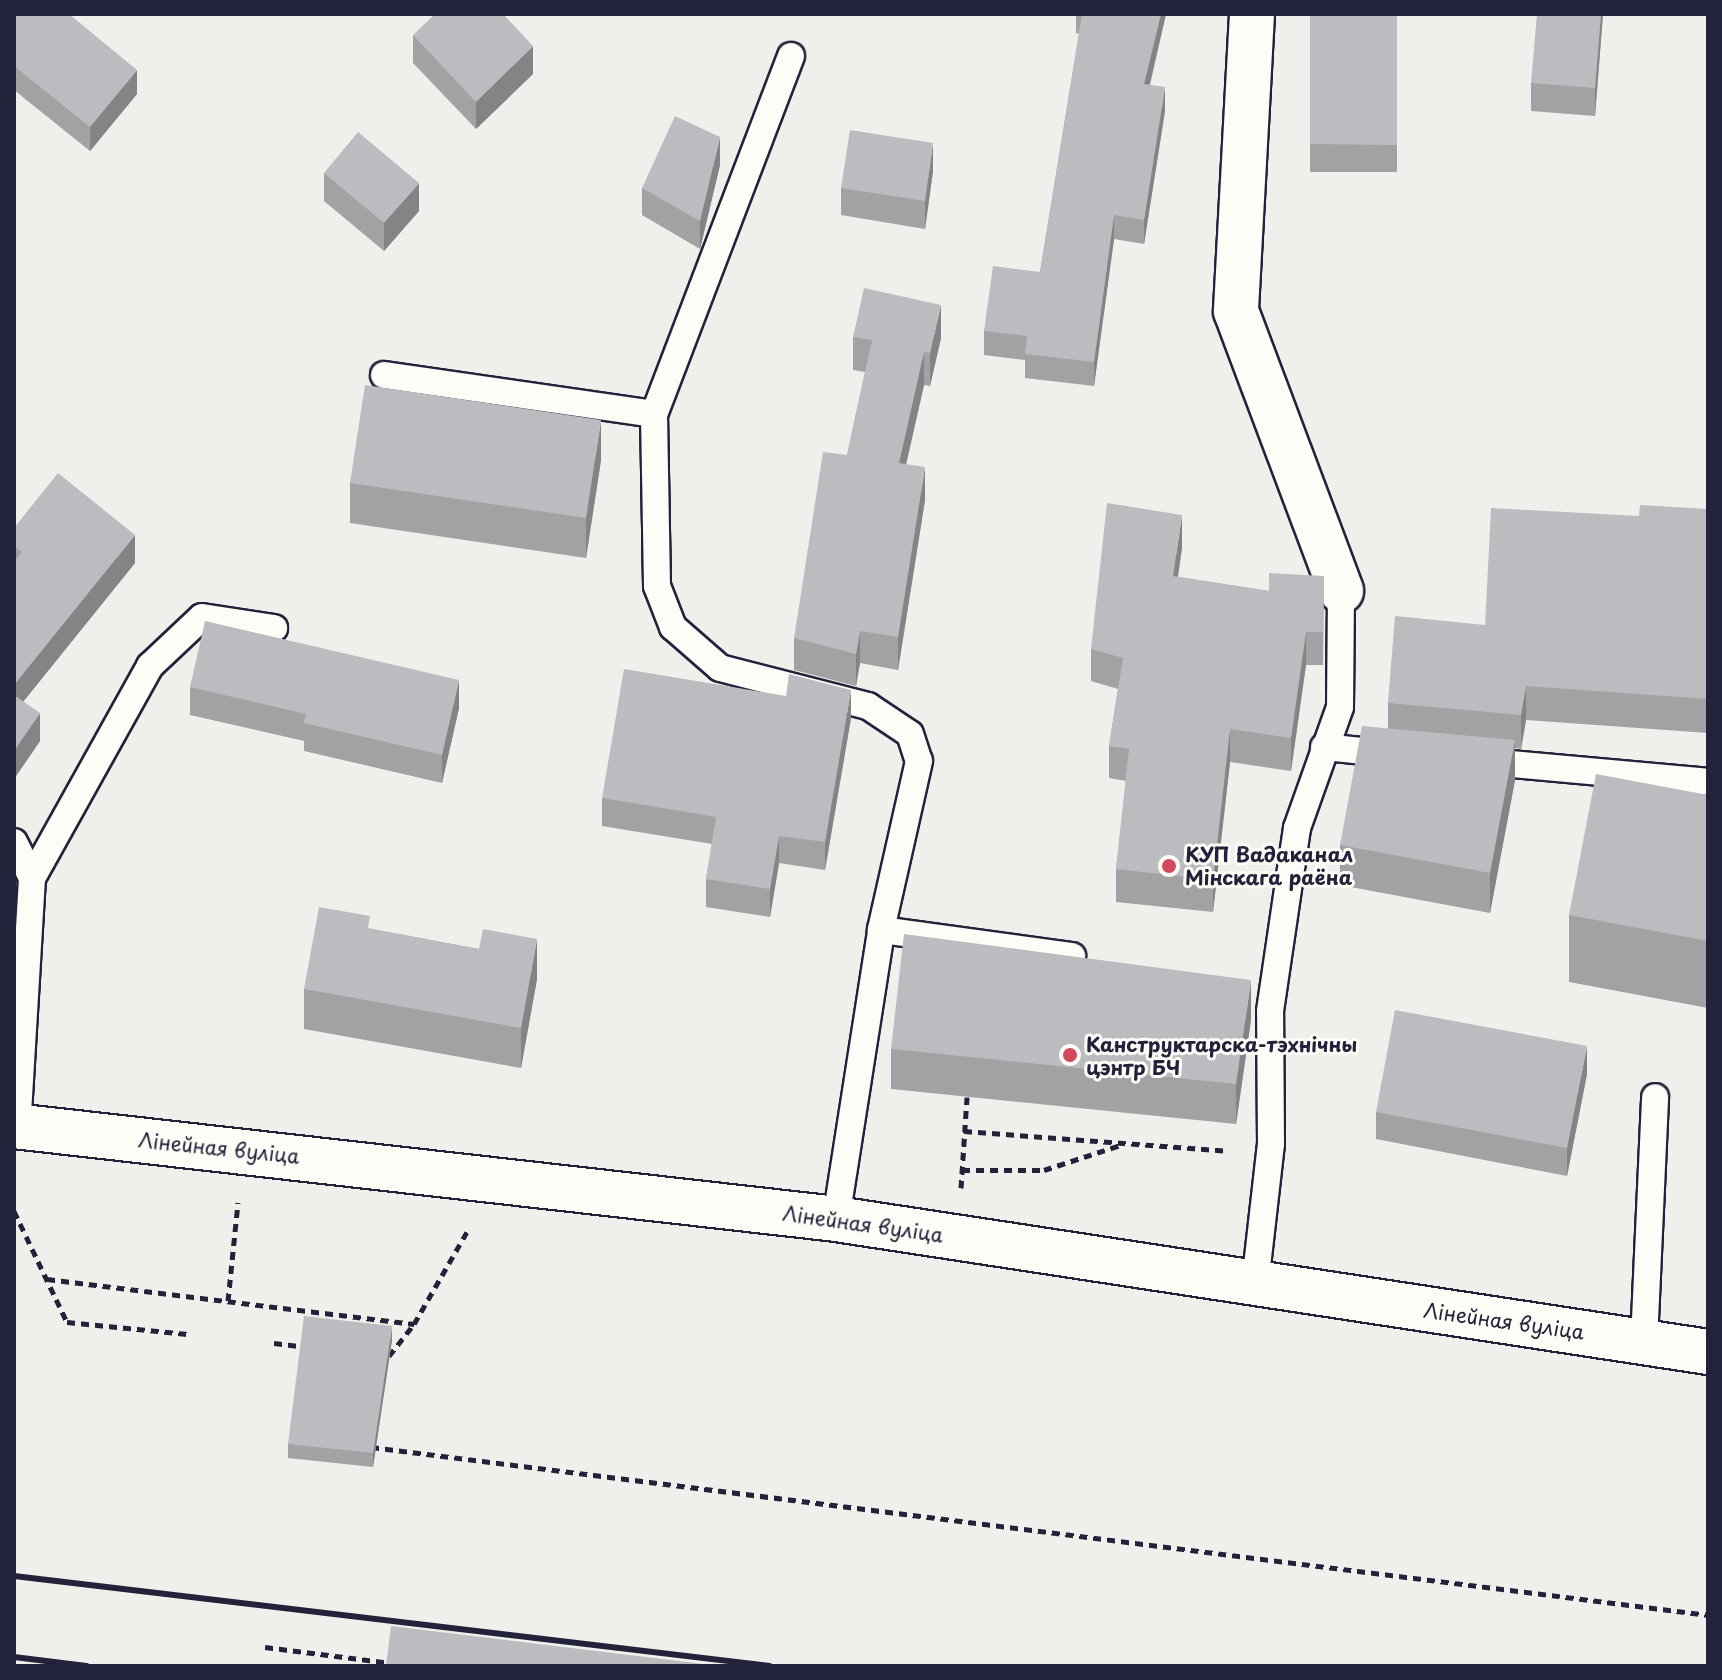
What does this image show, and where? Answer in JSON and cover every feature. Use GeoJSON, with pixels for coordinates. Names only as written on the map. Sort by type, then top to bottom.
{"type":"FeatureCollection","features":[{"type":"Feature","properties":{"kind":"street"},"geometry":{"type":"LineString","coordinates":[[1252,14],[1236,311],[1341,591]]}},
{"type":"Feature","properties":{"kind":"street","name":"Лінейная вуліца"},"geometry":{"type":"LineString","coordinates":[[15,1126],[499,1178],[836,1219],[1708,1352]]}},
{"type":"Feature","properties":{"kind":"lane"},"geometry":{"type":"LineString","coordinates":[[791,56],[654,414],[657,586],[673,627],[720,668],[868,706],[910,734],[919,761],[881,930],[836,1219]]}},
{"type":"Feature","properties":{"kind":"lane"},"geometry":{"type":"LineString","coordinates":[[384,375],[654,414]]}},
{"type":"Feature","properties":{"kind":"lane"},"geometry":{"type":"LineString","coordinates":[[1255,1284],[1271,1144],[1270,1011],[1297,828],[1340,707],[1341,591]]}},
{"type":"Feature","properties":{"kind":"lane"},"geometry":{"type":"LineString","coordinates":[[15,1126],[32,878],[150,666],[202,617],[274,628]]}},
{"type":"Feature","properties":{"kind":"lane"},"geometry":{"type":"LineString","coordinates":[[1324,747],[1416,756]]}},
{"type":"Feature","properties":{"kind":"lane"},"geometry":{"type":"LineString","coordinates":[[1447,759],[1708,782]]}},
{"type":"Feature","properties":{"kind":"lane"},"geometry":{"type":"LineString","coordinates":[[14,842],[32,878]]}},
{"type":"Feature","properties":{"kind":"lane"},"geometry":{"type":"LineString","coordinates":[[881,930],[1091,959]]}},
{"type":"Feature","properties":{"kind":"lane"},"geometry":{"type":"LineString","coordinates":[[1644,1342],[1655,1097]]}},
{"type":"Feature","properties":{"kind":"path"},"geometry":{"type":"LineString","coordinates":[[960,1201],[967,1097]]}},
{"type":"Feature","properties":{"kind":"path"},"geometry":{"type":"LineString","coordinates":[[964,1131],[1231,1152]]}},
{"type":"Feature","properties":{"kind":"path"},"geometry":{"type":"LineString","coordinates":[[962,1170],[1044,1170],[1126,1144]]}},
{"type":"Feature","properties":{"kind":"path"},"geometry":{"type":"LineString","coordinates":[[228,1301],[243,1151]]}},
{"type":"Feature","properties":{"kind":"path"},"geometry":{"type":"LineString","coordinates":[[375,1355],[389,1356],[414,1324],[499,1178]]}},
{"type":"Feature","properties":{"kind":"path"},"geometry":{"type":"LineString","coordinates":[[14,1211],[67,1322],[187,1334]]}},
{"type":"Feature","properties":{"kind":"path"},"geometry":{"type":"LineString","coordinates":[[47,1279],[414,1324]]}},
{"type":"Feature","properties":{"kind":"path"},"geometry":{"type":"LineString","coordinates":[[274,1343],[317,1348]]}},
{"type":"Feature","properties":{"kind":"path"},"geometry":{"type":"LineString","coordinates":[[365,1447],[1708,1615]]}},
{"type":"Feature","properties":{"kind":"path"},"geometry":{"type":"LineString","coordinates":[[265,1647],[404,1665]]}},
{"type":"Feature","properties":{"kind":"building"},"geometry":{"type":"Polygon","coordinates":[[[14,14],[69,14],[137,70],[90,127],[14,66],[14,14]]]}},
{"type":"Feature","properties":{"kind":"building"},"geometry":{"type":"Polygon","coordinates":[[[435,14],[503,14],[533,46],[476,102],[413,35],[435,14]]]}},
{"type":"Feature","properties":{"kind":"building"},"geometry":{"type":"Polygon","coordinates":[[[1082,14],[1161,14],[1144,84],[1165,87],[1144,220],[1114,215],[1094,362],[1025,354],[1027,336],[984,331],[993,266],[1040,272],[1082,14]]]}},
{"type":"Feature","properties":{"kind":"building"},"geometry":{"type":"Polygon","coordinates":[[[1310,14],[1397,14],[1397,145],[1310,144],[1310,14]]]}},
{"type":"Feature","properties":{"kind":"building"},"geometry":{"type":"Polygon","coordinates":[[[1537,14],[1601,14],[1595,88],[1531,83],[1537,14]]]}},
{"type":"Feature","properties":{"kind":"building"},"geometry":{"type":"Polygon","coordinates":[[[675,116],[720,137],[700,221],[642,188],[675,116]]]}},
{"type":"Feature","properties":{"kind":"building"},"geometry":{"type":"Polygon","coordinates":[[[850,130],[933,143],[925,201],[841,188],[850,130]]]}},
{"type":"Feature","properties":{"kind":"building"},"geometry":{"type":"Polygon","coordinates":[[[358,132],[419,183],[384,223],[324,173],[358,132]]]}},
{"type":"Feature","properties":{"kind":"building"},"geometry":{"type":"Polygon","coordinates":[[[864,288],[941,305],[930,353],[924,352],[899,463],[925,467],[898,637],[860,631],[856,654],[794,638],[823,452],[847,455],[872,340],[853,337],[864,288]]]}},
{"type":"Feature","properties":{"kind":"building"},"geometry":{"type":"Polygon","coordinates":[[[365,385],[601,420],[586,518],[350,483],[365,385]]]}},
{"type":"Feature","properties":{"kind":"building"},"geometry":{"type":"Polygon","coordinates":[[[58,473],[135,535],[14,685],[14,562],[22,552],[14,546],[14,528],[58,473]]]}},
{"type":"Feature","properties":{"kind":"building"},"geometry":{"type":"Polygon","coordinates":[[[1107,503],[1182,515],[1173,576],[1269,591],[1269,573],[1324,576],[1323,632],[1306,632],[1291,738],[1230,729],[1213,880],[1116,869],[1129,749],[1109,746],[1123,658],[1091,649],[1107,503]]]}},
{"type":"Feature","properties":{"kind":"building"},"geometry":{"type":"Polygon","coordinates":[[[1640,505],[1708,509],[1708,699],[1526,686],[1521,715],[1388,703],[1395,616],[1485,625],[1491,508],[1639,516],[1640,505]]]}},
{"type":"Feature","properties":{"kind":"building"},"geometry":{"type":"Polygon","coordinates":[[[205,621],[459,680],[442,755],[304,723],[306,714],[190,687],[205,621]]]}},
{"type":"Feature","properties":{"kind":"building"},"geometry":{"type":"Polygon","coordinates":[[[624,669],[786,696],[789,674],[851,690],[825,842],[779,836],[770,889],[706,879],[716,817],[602,798],[624,669]]]}},
{"type":"Feature","properties":{"kind":"building"},"geometry":{"type":"Polygon","coordinates":[[[14,695],[40,713],[14,751],[14,695]]]}},
{"type":"Feature","properties":{"kind":"building"},"geometry":{"type":"Polygon","coordinates":[[[1362,726],[1515,740],[1490,873],[1340,845],[1362,726]]]}},
{"type":"Feature","properties":{"kind":"building"},"geometry":{"type":"Polygon","coordinates":[[[1596,774],[1708,795],[1708,941],[1569,915],[1596,774]]]}},
{"type":"Feature","properties":{"kind":"building"},"geometry":{"type":"Polygon","coordinates":[[[319,907],[370,916],[368,928],[479,949],[483,929],[537,939],[521,1028],[304,989],[319,907]]]}},
{"type":"Feature","properties":{"kind":"building","name":"Канструктарска-тэхнічны цэнтр БЧ"},"geometry":{"type":"Polygon","coordinates":[[[904,934],[1251,980],[1236,1084],[891,1049],[904,934]]]}},
{"type":"Feature","properties":{"kind":"building"},"geometry":{"type":"Polygon","coordinates":[[[1395,1010],[1587,1046],[1567,1148],[1376,1112],[1395,1010]]]}},
{"type":"Feature","properties":{"kind":"building"},"geometry":{"type":"Polygon","coordinates":[[[304,1316],[392,1326],[373,1453],[288,1444],[304,1316]]]}},
{"type":"Feature","properties":{"kind":"building"},"geometry":{"type":"Polygon","coordinates":[[[391,1626],[720,1666],[386,1666],[391,1626]]]}},
{"type":"Feature","properties":{"kind":"railway"},"geometry":{"type":"LineString","coordinates":[[14,1576],[770,1666]]}},
{"type":"Feature","properties":{"kind":"railway"},"geometry":{"type":"LineString","coordinates":[[14,1657],[86,1666]]}},
{"type":"Feature","properties":{"kind":"place","name":"КУП Вадаканал Мінскага раёна"},"geometry":{"type":"Point","coordinates":[1169,866]}},
{"type":"Feature","properties":{"kind":"place","name":"Канструктарска-тэхнічны цэнтр БЧ"},"geometry":{"type":"Point","coordinates":[1070,1055]}}]}
